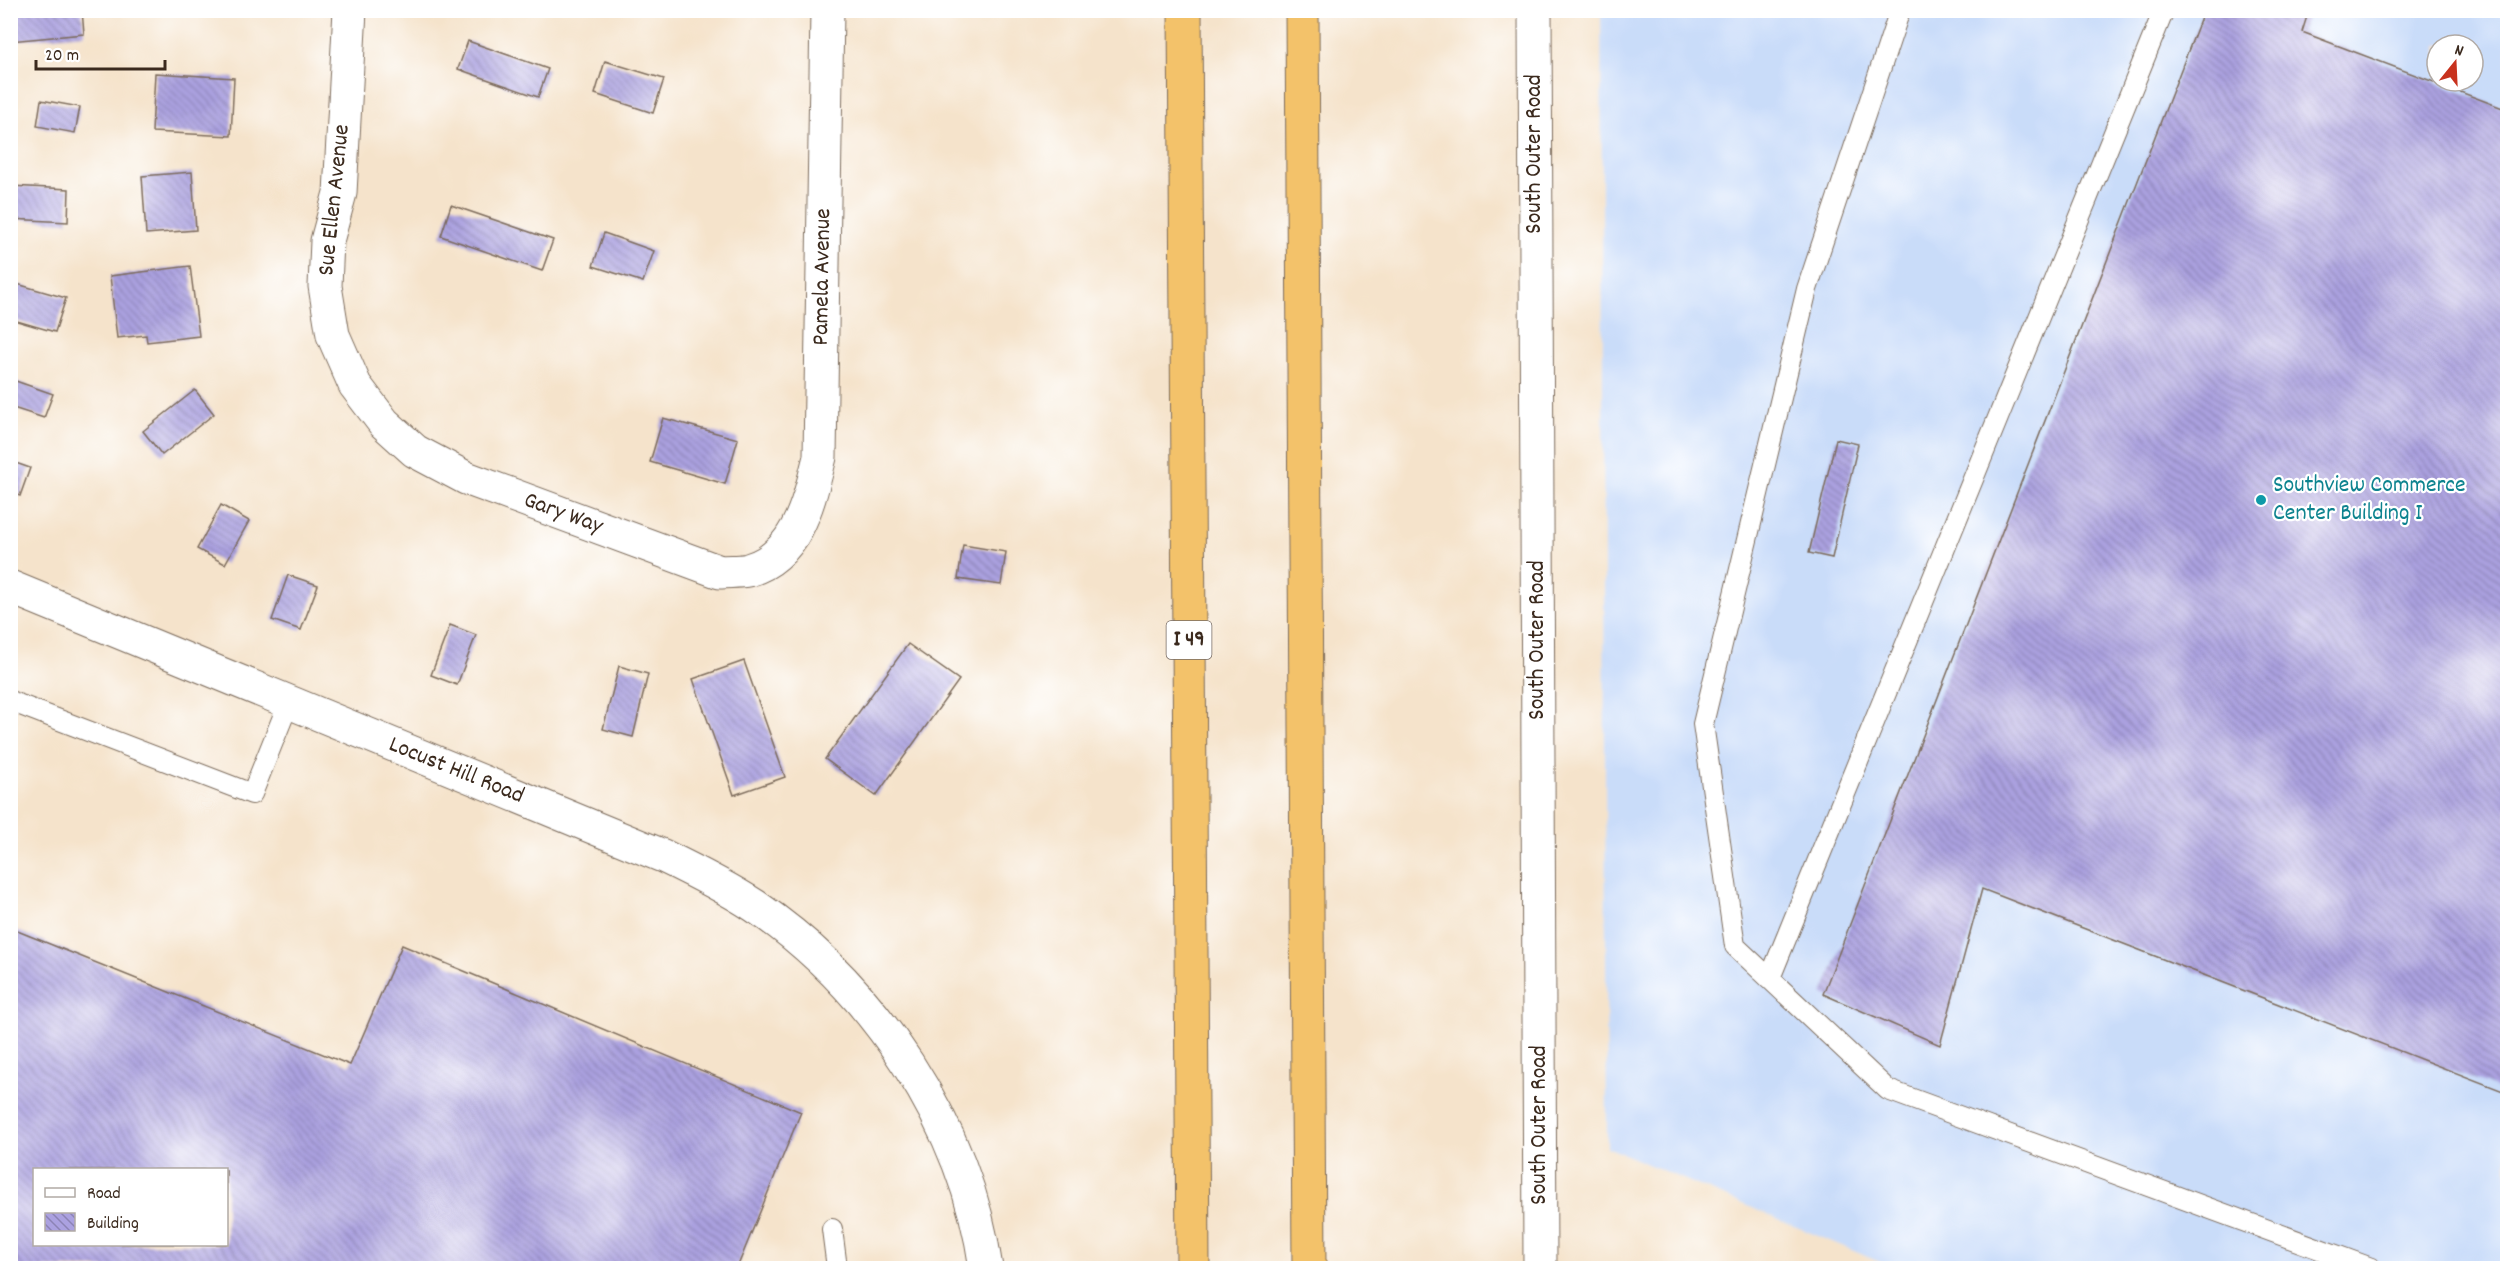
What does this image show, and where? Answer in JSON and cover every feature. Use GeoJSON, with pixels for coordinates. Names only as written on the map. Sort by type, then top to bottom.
{"type":"FeatureCollection","features":[{"type":"Feature","properties":{"kind":"highway","name":"I 49"},"geometry":{"type":"LineString","coordinates":[[1185,10],[1193,1269]]}},
{"type":"Feature","properties":{"kind":"highway"},"geometry":{"type":"LineString","coordinates":[[1302,10],[1308,1269]]}},
{"type":"Feature","properties":{"kind":"street","name":"Sue Ellen Avenue"},"geometry":{"type":"LineString","coordinates":[[350,10],[340,193],[327,241],[325,286],[333,335],[355,385]]}},
{"type":"Feature","properties":{"kind":"street","name":"Pamela Avenue"},"geometry":{"type":"LineString","coordinates":[[792,538],[808,504],[820,457],[827,10]]}},
{"type":"Feature","properties":{"kind":"street","name":"South Outer Road"},"geometry":{"type":"LineString","coordinates":[[1535,10],[1540,1269]]}},
{"type":"Feature","properties":{"kind":"street","name":"Gary Way"},"geometry":{"type":"LineString","coordinates":[[355,385],[384,423],[415,451],[466,478],[689,562],[720,572],[747,570],[771,559],[792,538]]}},
{"type":"Feature","properties":{"kind":"street","name":"Locust Hill Road"},"geometry":{"type":"LineString","coordinates":[[10,587],[688,868],[755,906],[815,954],[868,1009],[885,1031],[936,1113],[962,1173],[983,1246],[986,1269]]}},
{"type":"Feature","properties":{"kind":"lane"},"geometry":{"type":"LineString","coordinates":[[1900,10],[1807,289],[1703,723],[1735,946],[1888,1090],[2371,1269]]}},
{"type":"Feature","properties":{"kind":"lane"},"geometry":{"type":"LineString","coordinates":[[1770,978],[2164,10]]}},
{"type":"Feature","properties":{"kind":"lane"},"geometry":{"type":"LineString","coordinates":[[10,702],[252,794],[289,702]]}},
{"type":"Feature","properties":{"kind":"lane"},"geometry":{"type":"LineString","coordinates":[[832,1230],[837,1269]]}},
{"type":"Feature","properties":{"kind":"shaded area"},"geometry":{"type":"Polygon","coordinates":[[[1601,11],[2507,11],[2507,1268],[1894,1268],[1607,1147],[1601,11]]]}},
{"type":"Feature","properties":{"kind":"building"},"geometry":{"type":"Polygon","coordinates":[[[10,10],[82,10],[84,34],[10,41],[10,10]]]}},
{"type":"Feature","properties":{"kind":"building","name":"Southview Commerce Center Building I"},"geometry":{"type":"Polygon","coordinates":[[[2204,10],[2309,10],[2302,32],[2425,79],[2425,93],[2463,93],[2508,110],[2508,1093],[1982,889],[1940,1045],[1823,994],[2204,10]]]}},
{"type":"Feature","properties":{"kind":"building"},"geometry":{"type":"Polygon","coordinates":[[[468,41],[548,69],[538,97],[458,69],[468,41]]]}},
{"type":"Feature","properties":{"kind":"building"},"geometry":{"type":"Polygon","coordinates":[[[605,61],[664,79],[653,113],[595,94],[605,61]]]}},
{"type":"Feature","properties":{"kind":"building"},"geometry":{"type":"Polygon","coordinates":[[[155,73],[234,78],[231,136],[152,132],[155,73]]]}},
{"type":"Feature","properties":{"kind":"building"},"geometry":{"type":"Polygon","coordinates":[[[41,100],[80,107],[75,133],[37,126],[41,100]]]}},
{"type":"Feature","properties":{"kind":"building"},"geometry":{"type":"Polygon","coordinates":[[[192,172],[196,230],[146,234],[142,176],[192,172]]]}},
{"type":"Feature","properties":{"kind":"building"},"geometry":{"type":"Polygon","coordinates":[[[10,186],[69,189],[68,222],[10,219],[10,186]]]}},
{"type":"Feature","properties":{"kind":"building"},"geometry":{"type":"Polygon","coordinates":[[[451,205],[553,240],[542,271],[441,236],[451,205]]]}},
{"type":"Feature","properties":{"kind":"building"},"geometry":{"type":"Polygon","coordinates":[[[604,233],[654,251],[643,282],[593,266],[604,233]]]}},
{"type":"Feature","properties":{"kind":"building"},"geometry":{"type":"Polygon","coordinates":[[[190,266],[199,336],[147,342],[146,335],[117,338],[110,276],[190,266]]]}},
{"type":"Feature","properties":{"kind":"building"},"geometry":{"type":"Polygon","coordinates":[[[10,282],[66,298],[55,332],[10,319],[10,282]]]}},
{"type":"Feature","properties":{"kind":"building"},"geometry":{"type":"Polygon","coordinates":[[[10,379],[53,394],[44,418],[10,407],[10,379]]]}},
{"type":"Feature","properties":{"kind":"building"},"geometry":{"type":"Polygon","coordinates":[[[195,390],[214,414],[162,455],[143,431],[195,390]]]}},
{"type":"Feature","properties":{"kind":"building"},"geometry":{"type":"Polygon","coordinates":[[[663,418],[738,439],[725,484],[650,462],[663,418]]]}},
{"type":"Feature","properties":{"kind":"building"},"geometry":{"type":"Polygon","coordinates":[[[1836,439],[1858,444],[1832,558],[1809,553],[1836,439]]]}},
{"type":"Feature","properties":{"kind":"building"},"geometry":{"type":"Polygon","coordinates":[[[10,461],[30,468],[20,496],[10,492],[10,461]]]}},
{"type":"Feature","properties":{"kind":"building"},"geometry":{"type":"Polygon","coordinates":[[[221,505],[249,521],[225,564],[197,549],[221,505]]]}},
{"type":"Feature","properties":{"kind":"building"},"geometry":{"type":"Polygon","coordinates":[[[963,545],[1006,552],[1001,585],[958,579],[963,545]]]}},
{"type":"Feature","properties":{"kind":"building"},"geometry":{"type":"Polygon","coordinates":[[[288,575],[318,585],[301,630],[272,620],[288,575]]]}},
{"type":"Feature","properties":{"kind":"building"},"geometry":{"type":"Polygon","coordinates":[[[450,625],[476,635],[457,685],[431,675],[450,625]]]}},
{"type":"Feature","properties":{"kind":"building"},"geometry":{"type":"Polygon","coordinates":[[[908,644],[959,680],[876,796],[825,759],[908,644]]]}},
{"type":"Feature","properties":{"kind":"building"},"geometry":{"type":"Polygon","coordinates":[[[744,661],[785,777],[734,795],[693,679],[744,661]]]}},
{"type":"Feature","properties":{"kind":"building"},"geometry":{"type":"Polygon","coordinates":[[[619,666],[648,674],[633,737],[603,729],[619,666]]]}},
{"type":"Feature","properties":{"kind":"building"},"geometry":{"type":"Polygon","coordinates":[[[10,928],[350,1065],[402,945],[801,1112],[737,1268],[10,1268],[10,928]]]}},
{"type":"Feature","properties":{"kind":"place","name":"Southview Commerce Center Building I"},"geometry":{"type":"Point","coordinates":[2261,500]}}]}
